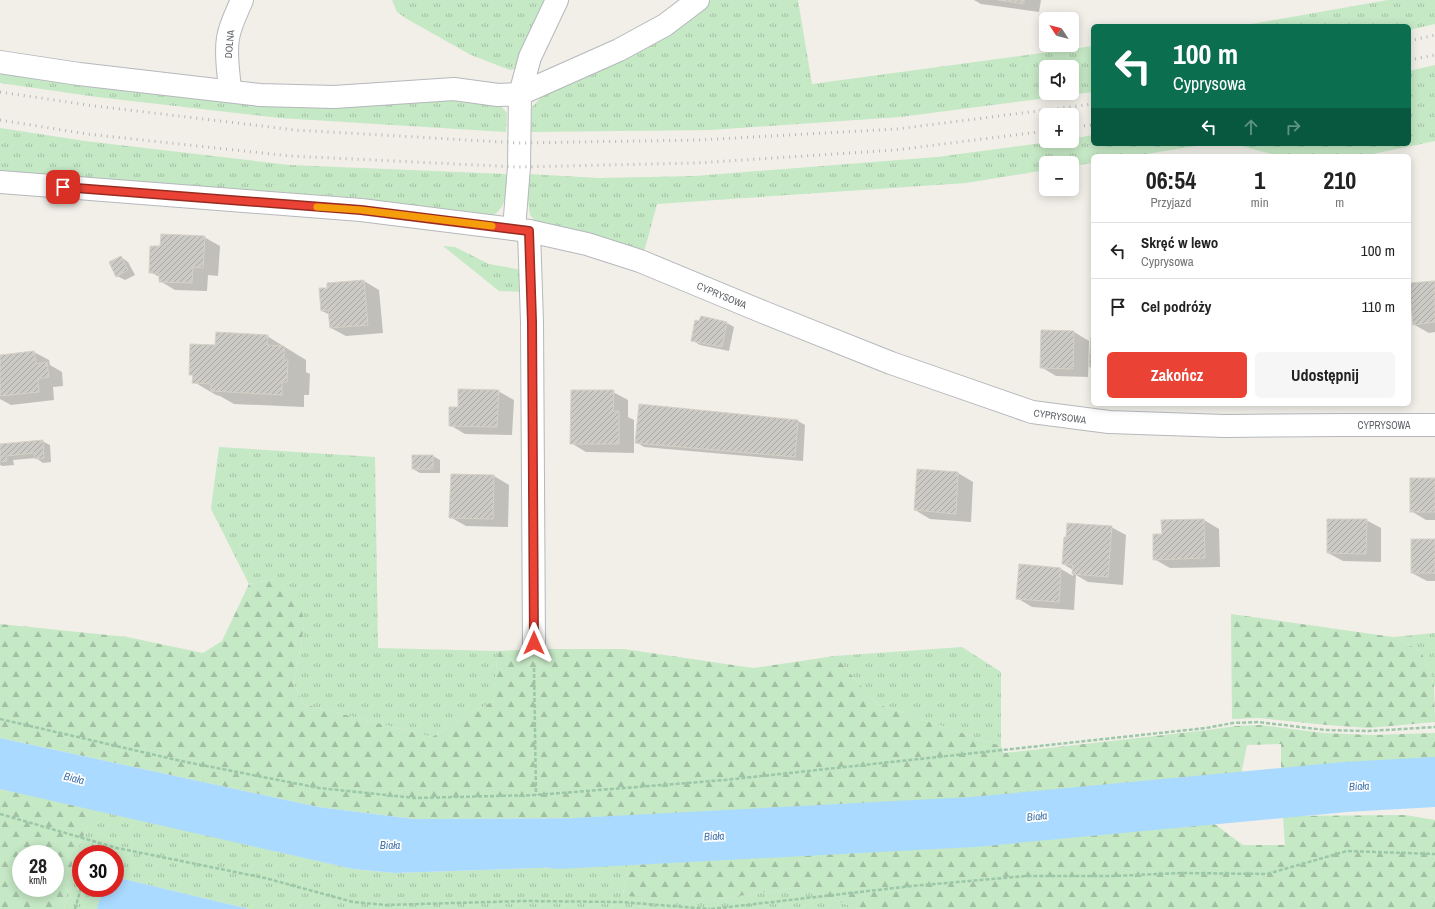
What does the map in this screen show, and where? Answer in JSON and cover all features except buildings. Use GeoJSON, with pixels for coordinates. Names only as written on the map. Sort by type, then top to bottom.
{"type":"FeatureCollection","features":[{"type":"Feature","properties":{"kind":"street","name":"DOLNA"},"geometry":{"type":"LineString","coordinates":[[230,91],[227,59],[228,39],[231,25],[242,0]]}},
{"type":"Feature","properties":{"kind":"street"},"geometry":{"type":"LineString","coordinates":[[534,643],[532,322],[521,230],[519,167],[520,94],[530,57],[557,0]]}},
{"type":"Feature","properties":{"kind":"street"},"geometry":{"type":"LineString","coordinates":[[0,62],[79,74],[260,95],[334,97],[454,89],[498,95],[520,94],[618,50],[665,25],[698,0]]}},
{"type":"Feature","properties":{"kind":"street","name":"CYPRYSOWA"},"geometry":{"type":"LineString","coordinates":[[0,182],[361,210],[521,230],[587,244],[640,261],[763,312],[891,362],[1032,412],[1109,422],[1225,426],[1435,425]]}},
{"type":"Feature","properties":{"kind":"path"},"geometry":{"type":"LineString","coordinates":[[534,643],[536,795]]}},
{"type":"Feature","properties":{"kind":"path"},"geometry":{"type":"LineString","coordinates":[[0,719],[181,761],[319,788],[415,798],[536,795],[733,780],[1206,728],[1233,723],[1258,722],[1326,730],[1369,732],[1435,727]]}},
{"type":"Feature","properties":{"kind":"path"},"geometry":{"type":"LineString","coordinates":[[0,814],[94,842],[265,878],[353,902],[386,905],[523,902],[621,902],[710,909],[912,886],[1026,876],[1114,876],[1182,873],[1267,874],[1347,851],[1435,854]]}},
{"type":"Feature","properties":{"kind":"path"},"geometry":{"type":"LineString","coordinates":[[75,909],[78,897]]}},
{"type":"Feature","properties":{"kind":"green space"},"geometry":{"type":"Polygon","coordinates":[[[392,0],[550,0],[516,69],[510,70],[471,55],[407,19],[397,12],[392,0]]]}},
{"type":"Feature","properties":{"kind":"green space"},"geometry":{"type":"Polygon","coordinates":[[[711,0],[798,0],[812,84],[1049,52],[1079,52],[1079,48],[1091,46],[1091,92],[1079,94],[1079,60],[1039,60],[1039,99],[900,117],[711,130],[531,132],[532,107],[545,93],[668,34],[711,0]]]}},
{"type":"Feature","properties":{"kind":"green space"},"geometry":{"type":"Polygon","coordinates":[[[1388,0],[1435,0],[1435,24],[1411,30],[1411,24],[1251,24],[1388,0]]]}},
{"type":"Feature","properties":{"kind":"green space"},"geometry":{"type":"Polygon","coordinates":[[[1435,65],[1435,141],[1411,146],[1411,71],[1435,65]]]}},
{"type":"Feature","properties":{"kind":"green space"},"geometry":{"type":"Polygon","coordinates":[[[0,74],[80,83],[449,99],[500,105],[507,113],[506,132],[280,118],[97,97],[0,83],[0,74]]]}},
{"type":"Feature","properties":{"kind":"green space"},"geometry":{"type":"Polygon","coordinates":[[[0,128],[85,141],[289,165],[506,174],[506,192],[504,202],[492,216],[360,198],[0,172],[0,128]]]}},
{"type":"Feature","properties":{"kind":"green space"},"geometry":{"type":"Polygon","coordinates":[[[1091,135],[1091,146],[1196,146],[1146,154],[1091,154],[1091,163],[1079,165],[1079,156],[1039,156],[1039,171],[966,183],[657,204],[644,252],[537,223],[530,215],[528,201],[529,174],[599,178],[695,176],[937,157],[1039,143],[1039,148],[1079,148],[1079,138],[1091,135]]]}},
{"type":"Feature","properties":{"kind":"green space"},"geometry":{"type":"Polygon","coordinates":[[[1242,146],[1411,146],[1373,154],[1272,154],[1242,146]]]}},
{"type":"Feature","properties":{"kind":"green space"},"geometry":{"type":"Polygon","coordinates":[[[443,246],[455,247],[489,264],[517,269],[523,273],[527,292],[499,291],[443,246]]]}},
{"type":"Feature","properties":{"kind":"green space"},"geometry":{"type":"Polygon","coordinates":[[[219,447],[375,457],[378,648],[498,651],[493,701],[432,737],[303,704],[294,683],[304,626],[275,579],[249,584],[211,509],[219,447]]]}},
{"type":"Feature","properties":{"kind":"green space"},"geometry":{"type":"Polygon","coordinates":[[[275,579],[299,595],[304,626],[294,683],[303,704],[432,737],[493,701],[498,651],[538,649],[624,649],[753,668],[835,656],[877,704],[1001,746],[1004,753],[1236,726],[1260,725],[1324,733],[1372,735],[1435,733],[1435,762],[1349,770],[1281,772],[1281,744],[1247,745],[1240,780],[971,800],[828,806],[624,818],[414,819],[318,807],[0,738],[0,624],[127,637],[203,653],[222,641],[249,584],[275,579]]]}},
{"type":"Feature","properties":{"kind":"green space"},"geometry":{"type":"Polygon","coordinates":[[[1231,614],[1393,637],[1421,651],[1434,684],[1435,722],[1369,728],[1259,718],[1232,719],[1231,614]]]}},
{"type":"Feature","properties":{"kind":"green space"},"geometry":{"type":"Polygon","coordinates":[[[1435,633],[1435,687],[1421,651],[1393,637],[1435,633]]]}},
{"type":"Feature","properties":{"kind":"green space"},"geometry":{"type":"Polygon","coordinates":[[[962,647],[1001,672],[1001,746],[877,704],[835,656],[962,647]]]}},
{"type":"Feature","properties":{"kind":"green space"},"geometry":{"type":"Polygon","coordinates":[[[0,789],[96,809],[80,845],[72,845],[72,865],[64,909],[0,909],[0,789]]]}},
{"type":"Feature","properties":{"kind":"green space"},"geometry":{"type":"Polygon","coordinates":[[[96,809],[353,869],[395,873],[628,865],[623,895],[711,900],[802,887],[858,909],[249,909],[124,879],[124,845],[80,845],[96,809]]]}},
{"type":"Feature","properties":{"kind":"green space"},"geometry":{"type":"Polygon","coordinates":[[[1405,815],[1435,820],[1435,909],[858,909],[802,887],[711,900],[623,896],[628,865],[817,854],[968,836],[1209,820],[1243,845],[1285,845],[1283,816],[1405,815]]]}},
{"type":"Feature","properties":{"kind":"green space"},"geometry":{"type":"Polygon","coordinates":[[[72,865],[72,897],[100,897],[97,909],[64,909],[72,865]]]}},
{"type":"Feature","properties":{"kind":"water"},"geometry":{"type":"Polygon","coordinates":[[[0,738],[318,807],[414,819],[624,818],[628,865],[395,873],[353,869],[0,789],[0,738]]]}},
{"type":"Feature","properties":{"kind":"water"},"geometry":{"type":"Polygon","coordinates":[[[124,879],[249,909],[97,909],[100,897],[124,897],[124,879]]]}},
{"type":"Feature","properties":{"kind":"waterway","name":"Biała"},"geometry":{"type":"LineString","coordinates":[[557,844],[973,822],[1345,787],[1435,782]]}},
{"type":"Feature","properties":{"kind":"railway"},"geometry":{"type":"LineString","coordinates":[[1411,41],[1435,35]]}},
{"type":"Feature","properties":{"kind":"railway"},"geometry":{"type":"LineString","coordinates":[[1411,60],[1435,55]]}},
{"type":"Feature","properties":{"kind":"railway"},"geometry":{"type":"LineString","coordinates":[[0,92],[95,106],[295,130],[519,143],[699,140],[897,129],[1091,104]]}},
{"type":"Feature","properties":{"kind":"railway"},"geometry":{"type":"LineString","coordinates":[[0,120],[87,134],[290,156],[519,167],[697,163],[896,150],[1039,132]]}},
{"type":"Feature","properties":{"kind":"railway"},"geometry":{"type":"LineString","coordinates":[[1079,126],[1091,125]]}},
{"type":"Feature","properties":{"kind":"slow traffic"},"geometry":{"type":"LineString","coordinates":[[317,207],[361,210],[492,226]]}},
{"type":"Feature","properties":{"kind":"route"},"geometry":{"type":"LineString","coordinates":[[63,187],[361,210],[529,231],[532,322],[534,643]]}}]}
